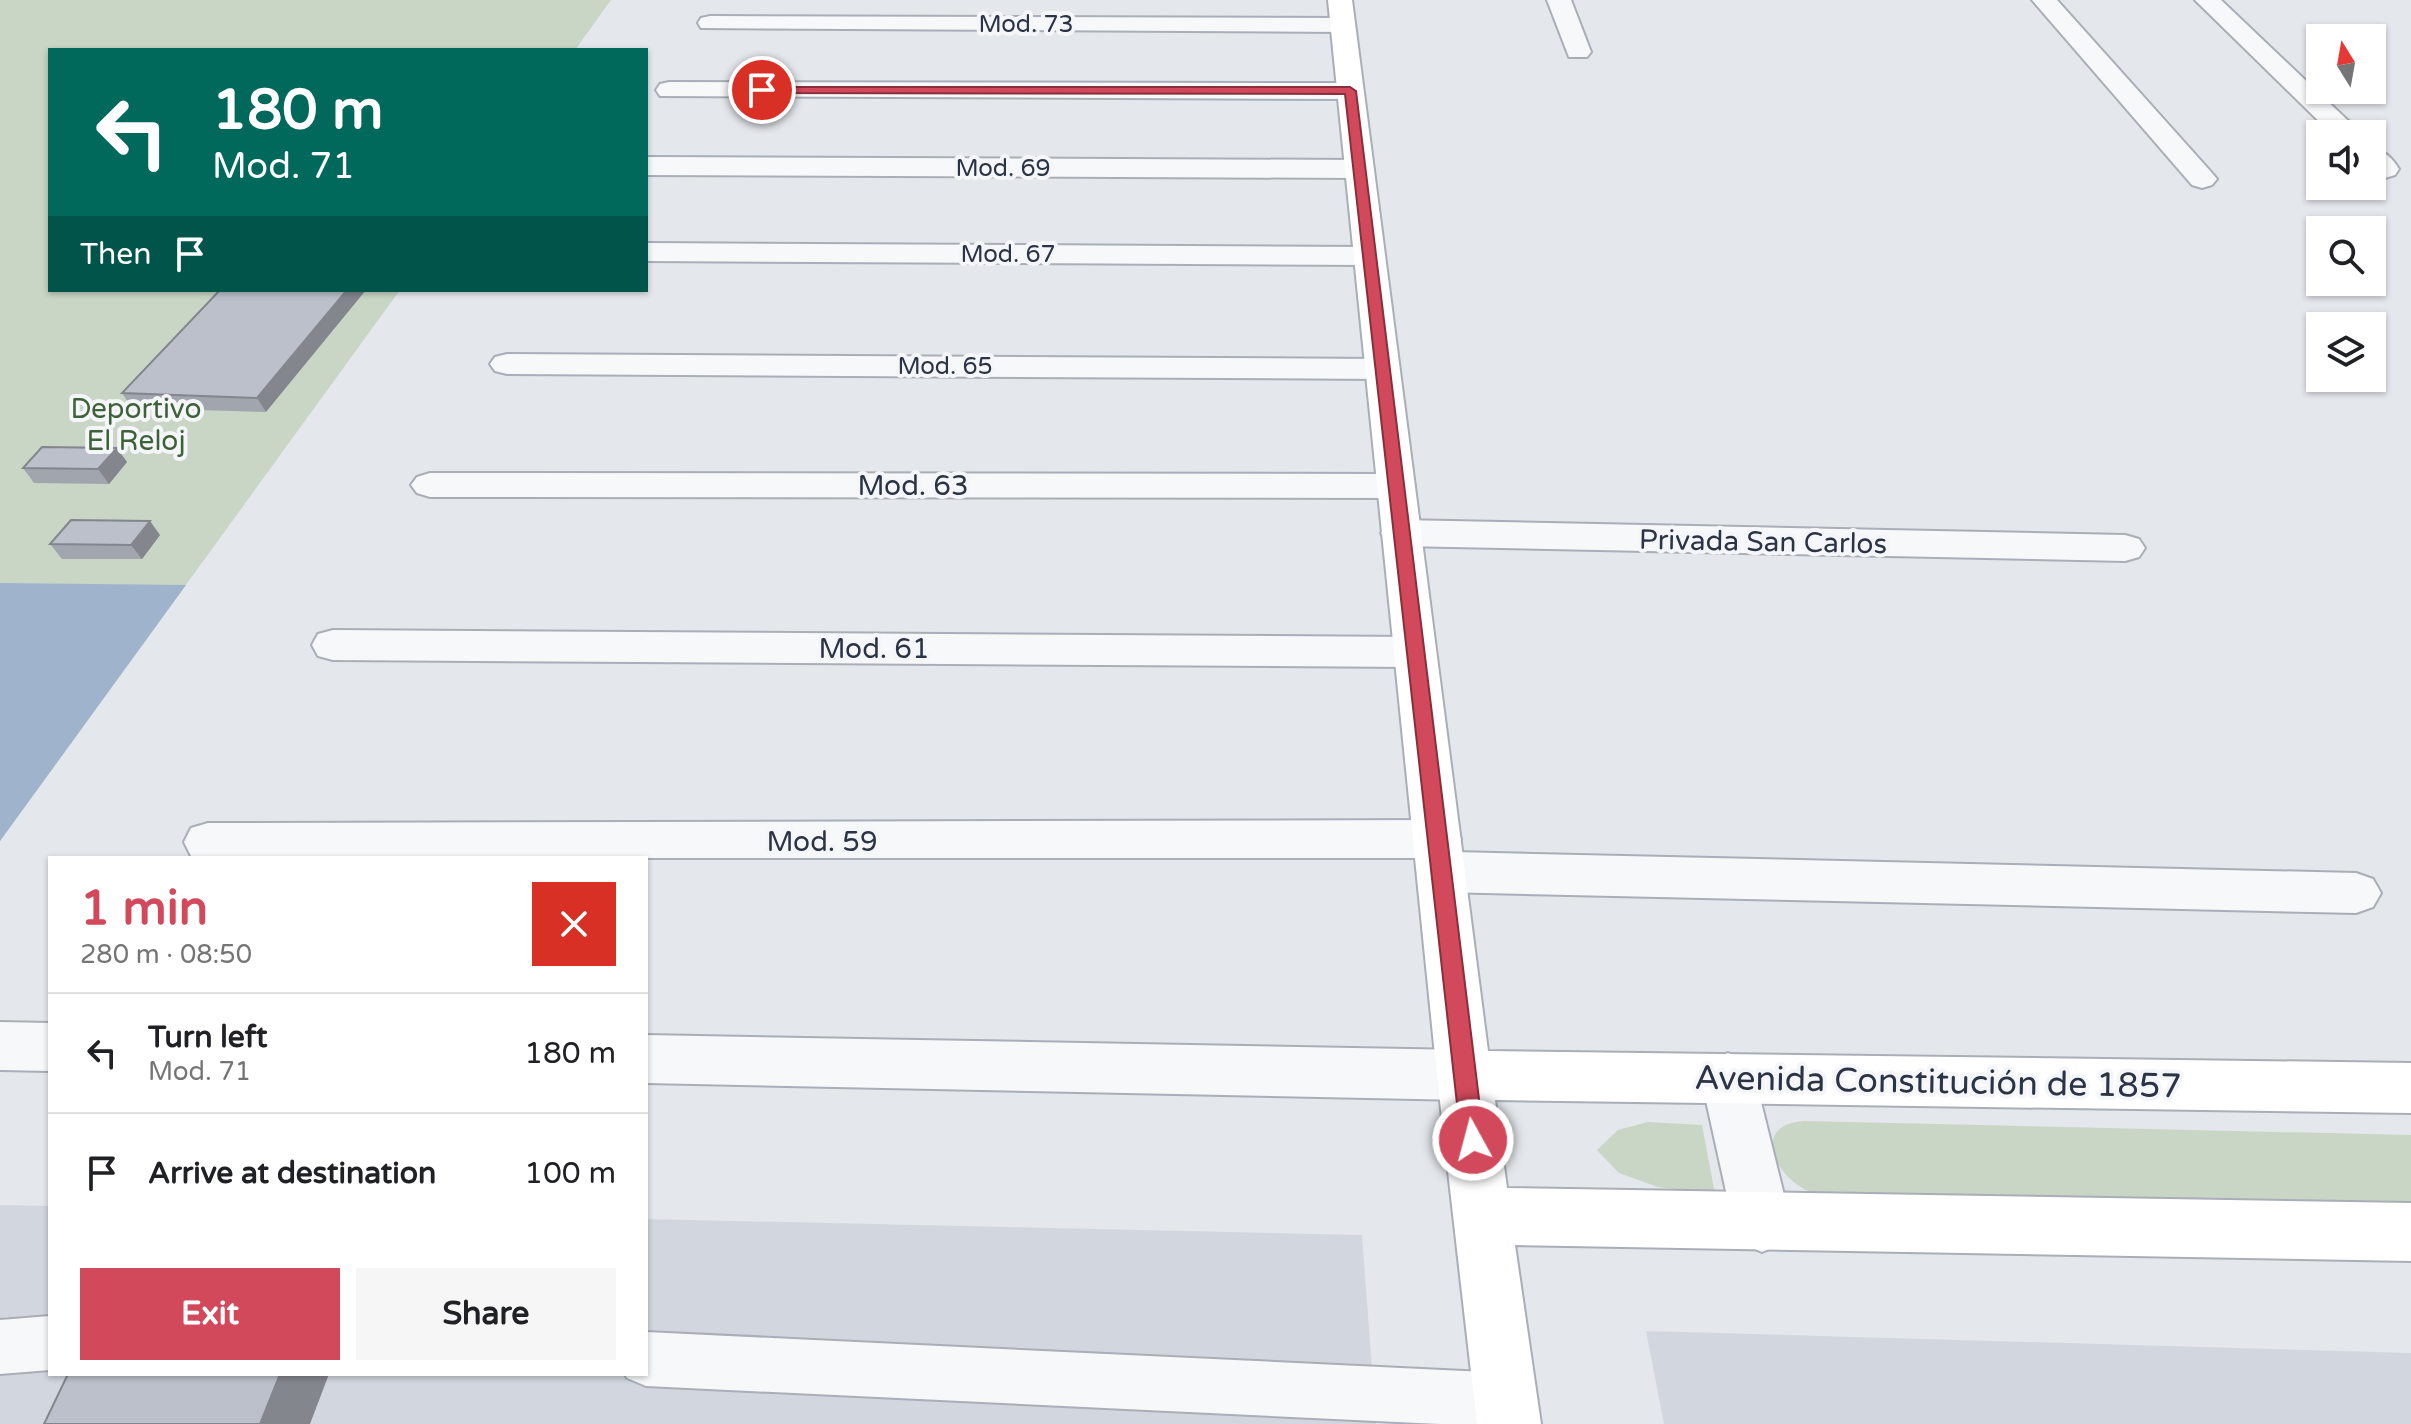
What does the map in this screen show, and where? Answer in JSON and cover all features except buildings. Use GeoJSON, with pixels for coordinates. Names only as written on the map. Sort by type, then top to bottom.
{"type":"FeatureCollection","features":[{"type":"Feature","properties":{"kind":"main road"},"geometry":{"type":"LineString","coordinates":[[1341,13],[1464,1075],[1507,1412]]}},
{"type":"Feature","properties":{"kind":"main road","name":"Avenida Constitución de 1857"},"geometry":{"type":"LineString","coordinates":[[1464,1075],[2411,1088]]}},
{"type":"Feature","properties":{"kind":"main road"},"geometry":{"type":"LineString","coordinates":[[1483,1216],[2411,1232]]}},
{"type":"Feature","properties":{"kind":"street"},"geometry":{"type":"LineString","coordinates":[[1559,0],[1578,52]]}},
{"type":"Feature","properties":{"kind":"street"},"geometry":{"type":"LineString","coordinates":[[2044,0],[2202,179]]}},
{"type":"Feature","properties":{"kind":"street"},"geometry":{"type":"LineString","coordinates":[[2207,0],[2333,120]]}},
{"type":"Feature","properties":{"kind":"street","name":"Mod. 73"},"geometry":{"type":"LineString","coordinates":[[710,23],[1341,13]]}},
{"type":"Feature","properties":{"kind":"street"},"geometry":{"type":"LineString","coordinates":[[669,90],[1350,91]]}},
{"type":"Feature","properties":{"kind":"street","name":"Mod. 69"},"geometry":{"type":"LineString","coordinates":[[648,166],[1360,169]]}},
{"type":"Feature","properties":{"kind":"street","name":"Mod. 67"},"geometry":{"type":"LineString","coordinates":[[648,252],[1369,256]]}},
{"type":"Feature","properties":{"kind":"street","name":"Mod. 65"},"geometry":{"type":"LineString","coordinates":[[507,364],[1382,369]]}},
{"type":"Feature","properties":{"kind":"street","name":"Mod. 63"},"geometry":{"type":"LineString","coordinates":[[430,485],[1396,486]]}},
{"type":"Feature","properties":{"kind":"street","name":"Privada San Carlos"},"geometry":{"type":"LineString","coordinates":[[1401,533],[2125,548]]}},
{"type":"Feature","properties":{"kind":"street","name":"Mod. 61"},"geometry":{"type":"LineString","coordinates":[[333,645],[1415,652]]}},
{"type":"Feature","properties":{"kind":"street","name":"Mod. 59"},"geometry":{"type":"LineString","coordinates":[[208,842],[1439,855],[2356,893]]}},
{"type":"Feature","properties":{"kind":"street"},"geometry":{"type":"LineString","coordinates":[[0,1046],[48,1047]]}},
{"type":"Feature","properties":{"kind":"street"},"geometry":{"type":"LineString","coordinates":[[648,1059],[1464,1075]]}},
{"type":"Feature","properties":{"kind":"street"},"geometry":{"type":"LineString","coordinates":[[1728,1078],[1762,1223]]}},
{"type":"Feature","properties":{"kind":"lane"},"geometry":{"type":"LineString","coordinates":[[0,1347],[48,1343]]}},
{"type":"Feature","properties":{"kind":"lane"},"geometry":{"type":"LineString","coordinates":[[648,1359],[1507,1412]]}},
{"type":"Feature","properties":{"kind":"shaded area"},"geometry":{"type":"Polygon","coordinates":[[[0,1205],[48,1206],[48,1376],[648,1376],[648,1219],[1362,1235],[1376,1424],[0,1424],[0,1205]]]}},
{"type":"Feature","properties":{"kind":"shaded area"},"geometry":{"type":"Polygon","coordinates":[[[1646,1331],[2411,1353],[2411,1424],[1664,1424],[1646,1331]]]}},
{"type":"Feature","properties":{"kind":"green space","name":"Deportivo El Reloj"},"geometry":{"type":"Polygon","coordinates":[[[0,0],[611,0],[576,48],[48,48],[48,292],[399,292],[0,841],[0,0]]]}},
{"type":"Feature","properties":{"kind":"green space"},"geometry":{"type":"Polygon","coordinates":[[[1804,1121],[2411,1135],[2411,1206],[1816,1194],[1790,1179],[1774,1155],[1772,1143],[1776,1133],[1787,1125],[1804,1121]]]}},
{"type":"Feature","properties":{"kind":"green space"},"geometry":{"type":"Polygon","coordinates":[[[1648,1122],[1702,1125],[1715,1194],[1658,1187],[1619,1173],[1597,1150],[1618,1130],[1648,1122]]]}},
{"type":"Feature","properties":{"kind":"water"},"geometry":{"type":"Polygon","coordinates":[[[0,583],[186,585],[0,841],[0,583]]]}},
{"type":"Feature","properties":{"kind":"route"},"geometry":{"type":"LineString","coordinates":[[762,90],[1350,91],[1473,1140]]}}]}
